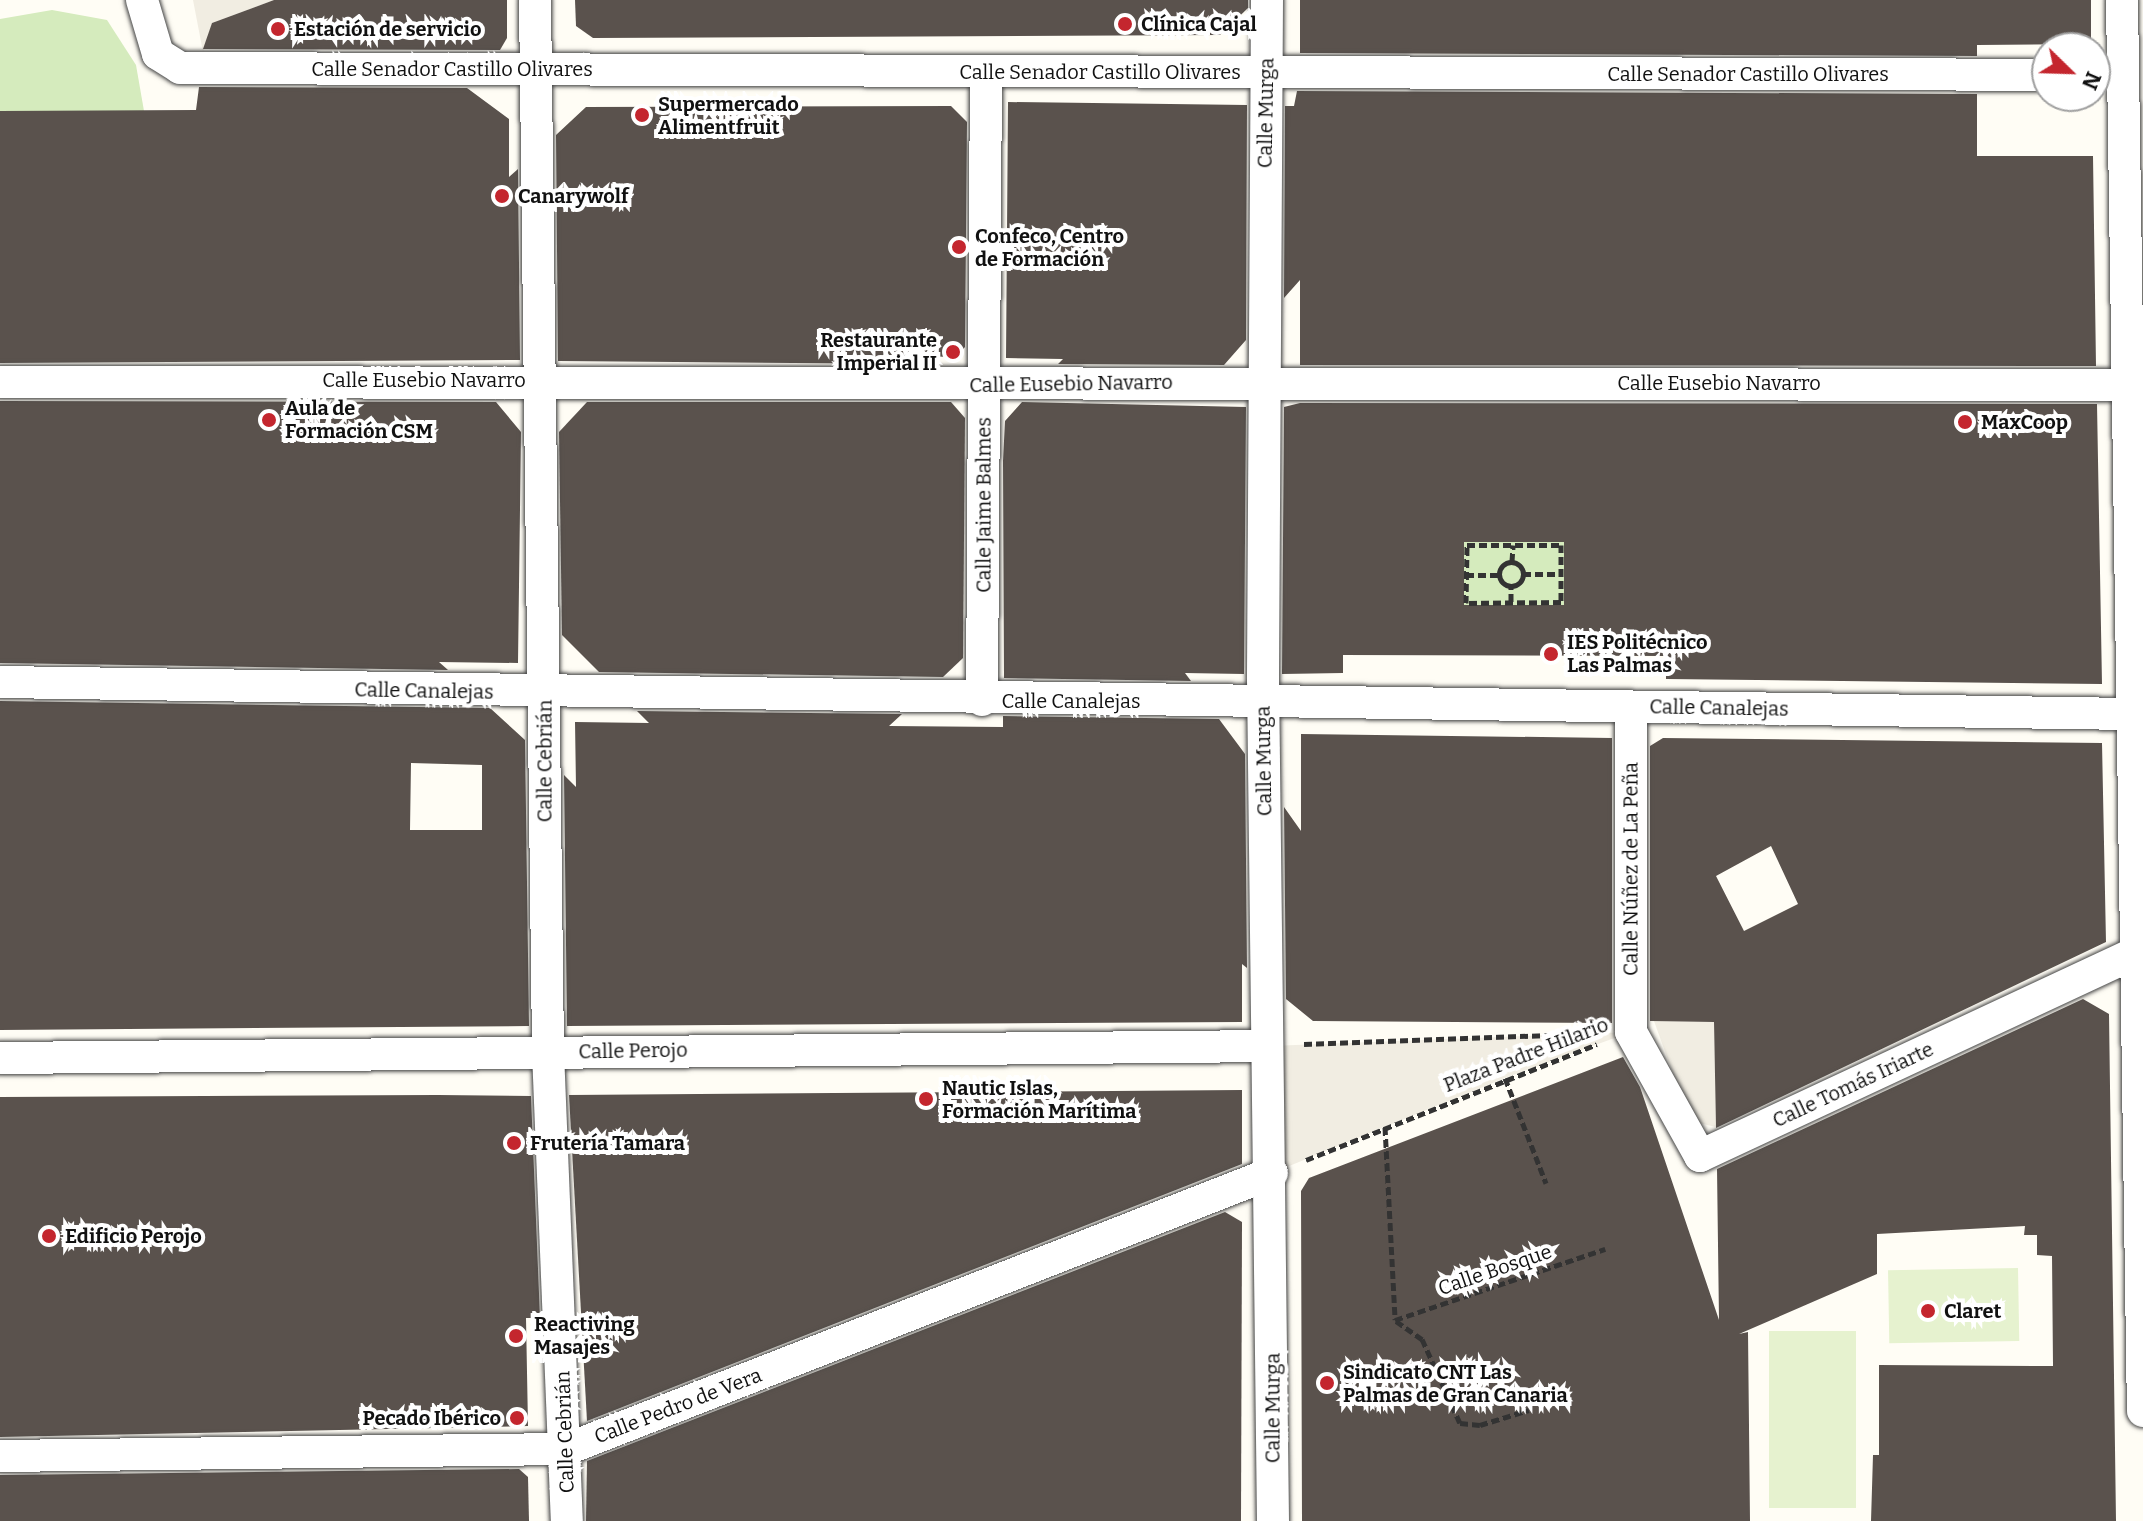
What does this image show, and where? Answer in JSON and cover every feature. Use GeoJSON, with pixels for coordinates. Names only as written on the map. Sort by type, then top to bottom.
{"type":"FeatureCollection","features":[{"type":"Feature","properties":{"kind":"street","name":"Calle Senador Castillo Olivares"},"geometry":{"type":"LineString","coordinates":[[142,0],[158,54],[180,68],[2031,75]]}},
{"type":"Feature","properties":{"kind":"street","name":"Calle Cebrián"},"geometry":{"type":"LineString","coordinates":[[535,0],[539,69],[548,1052],[567,1449],[567,1521]]}},
{"type":"Feature","properties":{"kind":"street","name":"Calle Murga"},"geometry":{"type":"LineString","coordinates":[[1267,0],[1262,381],[1263,702],[1267,1046],[1272,1173],[1273,1521]]}},
{"type":"Feature","properties":{"kind":"street"},"geometry":{"type":"LineString","coordinates":[[2122,0],[2120,75],[2135,385],[2138,714],[2134,954],[2143,1411]]}},
{"type":"Feature","properties":{"kind":"street","name":"Calle Jaime Balmes"},"geometry":{"type":"LineString","coordinates":[[982,700],[986,71]]}},
{"type":"Feature","properties":{"kind":"street","name":"Calle Eusebio Navarro"},"geometry":{"type":"LineString","coordinates":[[0,382],[541,380],[985,386],[1262,381],[2135,385]]}},
{"type":"Feature","properties":{"kind":"street","name":"Calle Canalejas"},"geometry":{"type":"LineString","coordinates":[[0,682],[982,700],[2138,714]]}},
{"type":"Feature","properties":{"kind":"street","name":"Calle Núñez de La Peña"},"geometry":{"type":"LineString","coordinates":[[1631,707],[1631,1032]]}},
{"type":"Feature","properties":{"kind":"street","name":"Calle Tomás Iriarte"},"geometry":{"type":"LineString","coordinates":[[1631,1032],[1700,1156],[2134,954]]}},
{"type":"Feature","properties":{"kind":"street","name":"Calle Perojo"},"geometry":{"type":"LineString","coordinates":[[0,1058],[1267,1046]]}},
{"type":"Feature","properties":{"kind":"street","name":"Calle Pedro de Vera"},"geometry":{"type":"LineString","coordinates":[[0,1456],[567,1449],[1272,1173]]}},
{"type":"Feature","properties":{"kind":"path"},"geometry":{"type":"LineString","coordinates":[[1467,545],[1561,545],[1561,574],[1561,602],[1466,603],[1467,545]]}},
{"type":"Feature","properties":{"kind":"path"},"geometry":{"type":"LineString","coordinates":[[1499,575],[1512,561],[1513,545]]}},
{"type":"Feature","properties":{"kind":"path"},"geometry":{"type":"LineString","coordinates":[[1512,561],[1523,574]]}},
{"type":"Feature","properties":{"kind":"path"},"geometry":{"type":"LineString","coordinates":[[1511,602],[1511,586],[1523,574],[1561,574]]}},
{"type":"Feature","properties":{"kind":"path"},"geometry":{"type":"LineString","coordinates":[[1466,575],[1499,575],[1511,586]]}},
{"type":"Feature","properties":{"kind":"path","name":"Plaza Padre Hilario"},"geometry":{"type":"LineString","coordinates":[[1267,1046],[1631,1032]]}},
{"type":"Feature","properties":{"kind":"path","name":"Plaza Padre Hilario"},"geometry":{"type":"LineString","coordinates":[[1272,1173],[1505,1078],[1631,1032]]}},
{"type":"Feature","properties":{"kind":"path"},"geometry":{"type":"LineString","coordinates":[[1505,1078],[1546,1183]]}},
{"type":"Feature","properties":{"kind":"path"},"geometry":{"type":"LineString","coordinates":[[1385,1127],[1395,1320],[1422,1339],[1460,1423],[1480,1425],[1529,1410]]}},
{"type":"Feature","properties":{"kind":"path","name":"Calle Bosque"},"geometry":{"type":"LineString","coordinates":[[1395,1320],[1605,1249]]}},
{"type":"Feature","properties":{"kind":"green space"},"geometry":{"type":"Polygon","coordinates":[[[52,10],[107,20],[136,65],[144,111],[0,111],[0,19],[52,10]]]}},
{"type":"Feature","properties":{"kind":"green space"},"geometry":{"type":"Polygon","coordinates":[[[1464,542],[1564,542],[1564,605],[1464,605],[1464,542]]]}},
{"type":"Feature","properties":{"kind":"green space"},"geometry":{"type":"Polygon","coordinates":[[[2018,1268],[2019,1341],[1889,1343],[1888,1270],[2018,1268]]]}},
{"type":"Feature","properties":{"kind":"green space"},"geometry":{"type":"Polygon","coordinates":[[[1769,1331],[1856,1331],[1856,1508],[1769,1508],[1769,1331]]]}},
{"type":"Feature","properties":{"kind":"shaded area"},"geometry":{"type":"Polygon","coordinates":[[[193,0],[274,0],[212,23],[203,52],[193,0]]]}},
{"type":"Feature","properties":{"kind":"shaded area"},"geometry":{"type":"Polygon","coordinates":[[[1654,1021],[1714,1022],[1716,1127],[1690,1121],[1654,1021]]]}},
{"type":"Feature","properties":{"kind":"shaded area"},"geometry":{"type":"Polygon","coordinates":[[[1631,1032],[1505,1078],[1272,1173],[1267,1046],[1631,1032]]]}},
{"type":"Feature","properties":{"kind":"building"},"geometry":{"type":"Polygon","coordinates":[[[274,0],[507,0],[507,38],[500,50],[203,49],[212,23],[274,0]]]}},
{"type":"Feature","properties":{"kind":"building"},"geometry":{"type":"Polygon","coordinates":[[[575,0],[1248,0],[1248,8],[1220,35],[593,38],[576,26],[575,0]]]}},
{"type":"Feature","properties":{"kind":"building"},"geometry":{"type":"Polygon","coordinates":[[[1300,0],[2091,0],[2091,32],[2031,32],[2031,45],[1977,45],[1977,56],[1300,53],[1300,0]]]}},
{"type":"Feature","properties":{"kind":"building"},"geometry":{"type":"Polygon","coordinates":[[[199,87],[467,88],[509,119],[509,177],[518,169],[520,360],[0,363],[0,111],[196,110],[199,87]]]}},
{"type":"Feature","properties":{"kind":"building"},"geometry":{"type":"Polygon","coordinates":[[[1297,91],[1977,94],[1977,156],[2093,156],[2096,366],[1300,365],[1300,280],[1284,298],[1285,106],[1294,106],[1297,91]]]}},
{"type":"Feature","properties":{"kind":"building"},"geometry":{"type":"Polygon","coordinates":[[[1008,102],[1247,105],[1246,340],[1224,365],[1058,364],[1063,359],[1006,358],[1008,102]]]}},
{"type":"Feature","properties":{"kind":"building"},"geometry":{"type":"Polygon","coordinates":[[[951,106],[967,122],[965,347],[956,357],[911,356],[918,364],[558,361],[556,135],[586,107],[951,106]]]}},
{"type":"Feature","properties":{"kind":"building"},"geometry":{"type":"Polygon","coordinates":[[[0,401],[496,402],[521,432],[518,663],[439,662],[448,670],[0,663],[0,401]]]}},
{"type":"Feature","properties":{"kind":"building"},"geometry":{"type":"Polygon","coordinates":[[[587,402],[951,402],[965,418],[963,658],[943,677],[599,672],[562,635],[559,432],[587,402]]]}},
{"type":"Feature","properties":{"kind":"building"},"geometry":{"type":"Polygon","coordinates":[[[1022,402],[1246,407],[1244,674],[1185,673],[1191,681],[1004,678],[1005,421],[1022,402]]]}},
{"type":"Feature","properties":{"kind":"building"},"geometry":{"type":"Polygon","coordinates":[[[1300,403],[2097,404],[2102,684],[1666,679],[1666,656],[1343,655],[1343,673],[1282,674],[1284,407],[1300,403]],[[1464,542],[1464,605],[1564,605],[1564,542],[1464,542]]]}},
{"type":"Feature","properties":{"kind":"building"},"geometry":{"type":"Polygon","coordinates":[[[0,701],[490,708],[525,740],[529,1026],[0,1030],[0,701]],[[411,763],[410,830],[482,830],[482,765],[411,763]]]}},
{"type":"Feature","properties":{"kind":"building"},"geometry":{"type":"Polygon","coordinates":[[[637,711],[902,714],[889,726],[1003,727],[1003,716],[1219,719],[1245,754],[1247,968],[1242,964],[1242,1022],[567,1026],[564,775],[576,787],[575,722],[649,723],[637,711]]]}},
{"type":"Feature","properties":{"kind":"building"},"geometry":{"type":"Polygon","coordinates":[[[1301,734],[1612,738],[1612,1023],[1313,1021],[1286,999],[1284,807],[1301,831],[1301,734]]]}},
{"type":"Feature","properties":{"kind":"building"},"geometry":{"type":"Polygon","coordinates":[[[1663,738],[2102,743],[2106,942],[1716,1128],[1714,1022],[1650,1021],[1650,746],[1663,738]],[[1771,846],[1716,876],[1744,931],[1798,904],[1771,846]]]}},
{"type":"Feature","properties":{"kind":"building"},"geometry":{"type":"Polygon","coordinates":[[[2083,999],[2109,1014],[2116,1521],[1871,1521],[1873,1455],[1879,1455],[1879,1365],[2053,1366],[2052,1256],[2037,1255],[2037,1235],[2024,1235],[2025,1226],[1877,1234],[1877,1274],[1739,1334],[1748,1332],[1750,1521],[1302,1521],[1301,1191],[1309,1178],[1623,1057],[1640,1087],[1719,1320],[1717,1169],[2083,999]]]}},
{"type":"Feature","properties":{"kind":"building"},"geometry":{"type":"Polygon","coordinates":[[[1242,1090],[1242,1164],[587,1421],[569,1095],[1242,1090]]]}},
{"type":"Feature","properties":{"kind":"building"},"geometry":{"type":"Polygon","coordinates":[[[531,1096],[540,1318],[526,1318],[528,1426],[0,1437],[0,1097],[531,1096]]]}},
{"type":"Feature","properties":{"kind":"building"},"geometry":{"type":"Polygon","coordinates":[[[1225,1212],[1242,1222],[1241,1521],[586,1521],[587,1461],[1225,1212]]]}},
{"type":"Feature","properties":{"kind":"building"},"geometry":{"type":"Polygon","coordinates":[[[519,1469],[528,1477],[529,1521],[0,1521],[0,1475],[519,1469]]]}},
{"type":"Feature","properties":{"kind":"place","name":"Clínica Cajal"},"geometry":{"type":"Point","coordinates":[1125,24]}},
{"type":"Feature","properties":{"kind":"place","name":"Estación de servicio"},"geometry":{"type":"Point","coordinates":[278,29]}},
{"type":"Feature","properties":{"kind":"place","name":"Supermercado Alimentfruit"},"geometry":{"type":"Point","coordinates":[642,115]}},
{"type":"Feature","properties":{"kind":"place","name":"Canarywolf"},"geometry":{"type":"Point","coordinates":[502,196]}},
{"type":"Feature","properties":{"kind":"place","name":"Confeco, Centro de Formación"},"geometry":{"type":"Point","coordinates":[959,247]}},
{"type":"Feature","properties":{"kind":"place","name":"Restaurante Imperial II"},"geometry":{"type":"Point","coordinates":[953,352]}},
{"type":"Feature","properties":{"kind":"place","name":"Aula de Formación CSM"},"geometry":{"type":"Point","coordinates":[269,420]}},
{"type":"Feature","properties":{"kind":"place","name":"MaxCoop"},"geometry":{"type":"Point","coordinates":[1965,422]}},
{"type":"Feature","properties":{"kind":"place","name":"IES Politécnico Las Palmas"},"geometry":{"type":"Point","coordinates":[1551,654]}},
{"type":"Feature","properties":{"kind":"place","name":"Nautic Islas, Formación Marítima"},"geometry":{"type":"Point","coordinates":[926,1099]}},
{"type":"Feature","properties":{"kind":"place","name":"Frutería Tamara"},"geometry":{"type":"Point","coordinates":[514,1143]}},
{"type":"Feature","properties":{"kind":"place","name":"Edificio Perojo"},"geometry":{"type":"Point","coordinates":[49,1236]}},
{"type":"Feature","properties":{"kind":"place","name":"Claret"},"geometry":{"type":"Point","coordinates":[1928,1311]}},
{"type":"Feature","properties":{"kind":"place","name":"Reactiving Masajes"},"geometry":{"type":"Point","coordinates":[516,1336]}},
{"type":"Feature","properties":{"kind":"place","name":"Sindicato CNT Las Palmas de Gran Canaria"},"geometry":{"type":"Point","coordinates":[1327,1383]}},
{"type":"Feature","properties":{"kind":"place","name":"Pecado Ibérico"},"geometry":{"type":"Point","coordinates":[517,1418]}}]}
